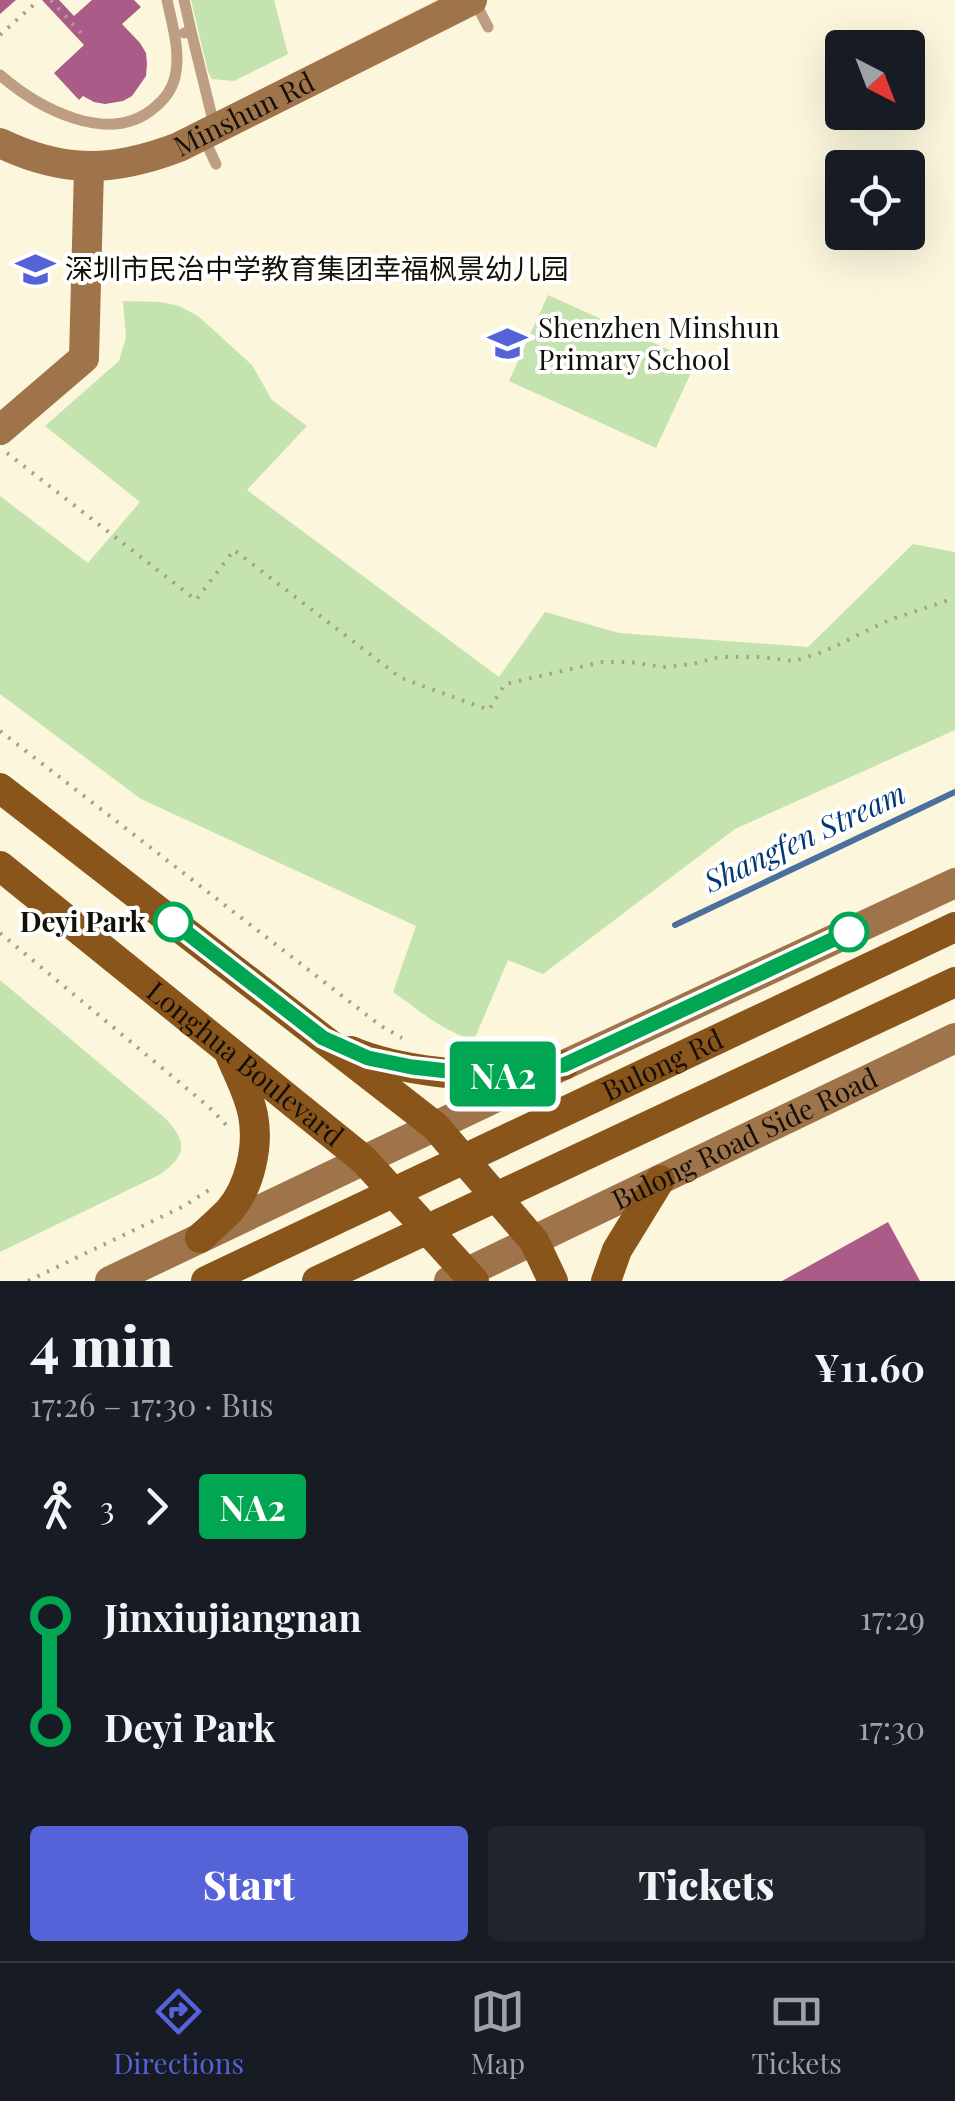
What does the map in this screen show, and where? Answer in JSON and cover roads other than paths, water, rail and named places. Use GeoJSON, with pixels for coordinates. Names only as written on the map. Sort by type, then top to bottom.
{"type":"FeatureCollection","features":[{"type":"Feature","properties":{"kind":"main road","name":"Minshun Rd"},"geometry":{"type":"LineString","coordinates":[[0,143],[90,168],[153,157],[473,0]]}},
{"type":"Feature","properties":{"kind":"main road"},"geometry":{"type":"LineString","coordinates":[[2,440],[84,358],[90,168]]}},
{"type":"Feature","properties":{"kind":"main road"},"geometry":{"type":"LineString","coordinates":[[0,788],[435,1126],[534,1241],[553,1281]]}},
{"type":"Feature","properties":{"kind":"main road","name":"Longhua Boulevard"},"geometry":{"type":"LineString","coordinates":[[0,866],[364,1160],[464,1278]]}},
{"type":"Feature","properties":{"kind":"main road"},"geometry":{"type":"LineString","coordinates":[[110,1281],[955,883]]}},
{"type":"Feature","properties":{"kind":"main road","name":"Bulong Rd"},"geometry":{"type":"LineString","coordinates":[[206,1281],[955,928]]}},
{"type":"Feature","properties":{"kind":"main road","name":"Bulong Rd"},"geometry":{"type":"LineString","coordinates":[[317,1281],[955,982]]}},
{"type":"Feature","properties":{"kind":"main road"},"geometry":{"type":"LineString","coordinates":[[323,1038],[368,1058],[450,1072],[523,1073],[564,1065]]}},
{"type":"Feature","properties":{"kind":"main road","name":"Bulong Road Side Road"},"geometry":{"type":"LineString","coordinates":[[464,1278],[955,1038]]}},
{"type":"Feature","properties":{"kind":"main road"},"geometry":{"type":"LineString","coordinates":[[200,1238],[232,1208],[247,1180],[254,1152],[254,1119],[247,1091],[227,1050]]}},
{"type":"Feature","properties":{"kind":"main road"},"geometry":{"type":"LineString","coordinates":[[606,1281],[617,1250],[660,1180]]}},
{"type":"Feature","properties":{"kind":"lane"},"geometry":{"type":"LineString","coordinates":[[0,75],[38,102],[68,115],[106,124],[131,122],[149,113],[172,87],[177,64],[167,0]]}},
{"type":"Feature","properties":{"kind":"lane"},"geometry":{"type":"LineString","coordinates":[[184,0],[216,164]]}},
{"type":"Feature","properties":{"kind":"lane"},"geometry":{"type":"LineString","coordinates":[[473,0],[488,28]]}},
{"type":"Feature","properties":{"kind":"lane"},"geometry":{"type":"LineString","coordinates":[[174,35],[191,32]]}},
{"type":"Feature","properties":{"kind":"waterway","name":"Shangfen Stream"},"geometry":{"type":"LineString","coordinates":[[675,925],[955,792]]}},
{"type":"Feature","properties":{"kind":"place","name":"深圳市民治中学教育集团幸福枫景幼儿园"},"geometry":{"type":"Point","coordinates":[35,269]}},
{"type":"Feature","properties":{"kind":"place","name":"Shenzhen Minshun Primary School"},"geometry":{"type":"Point","coordinates":[508,344]}},
{"type":"Feature","properties":{"kind":"place","name":"Deyi Park"},"geometry":{"type":"Point","coordinates":[173,922]}}]}
